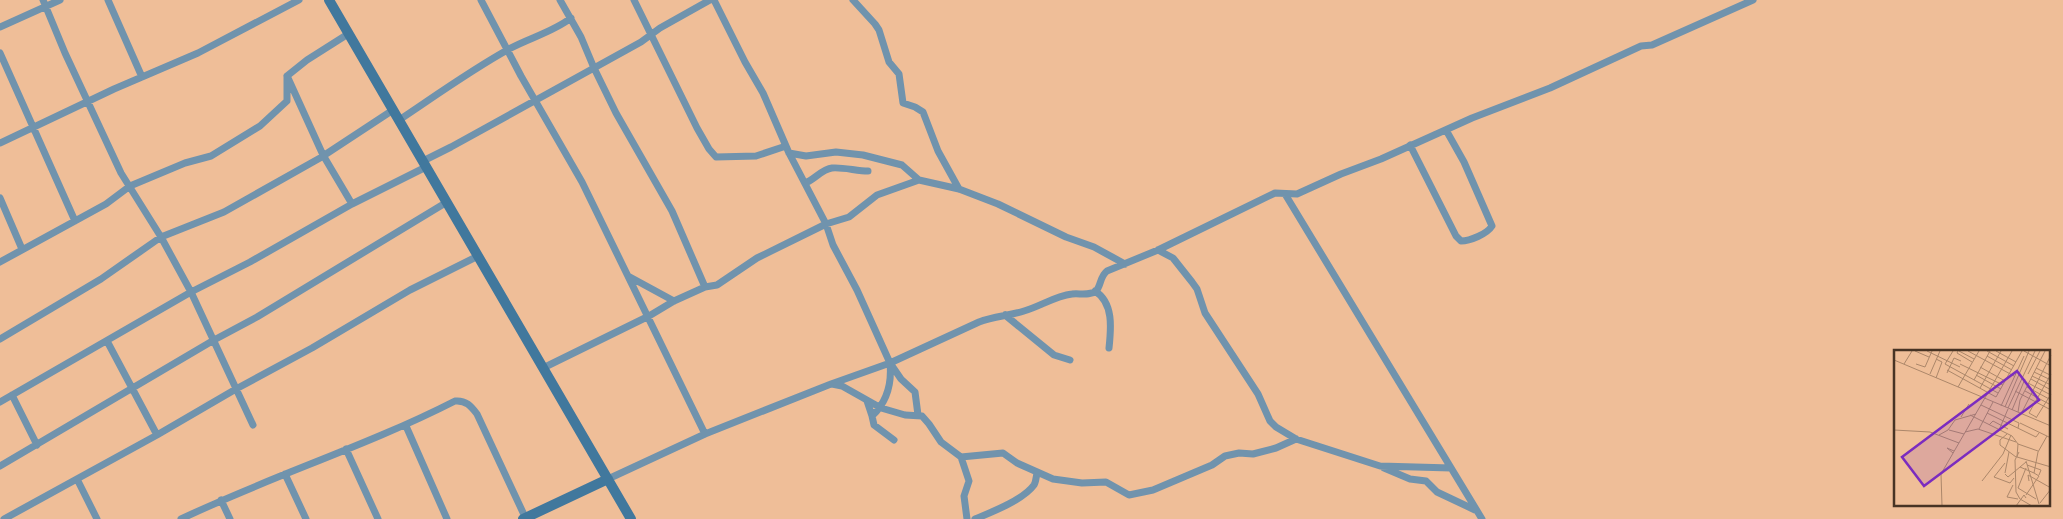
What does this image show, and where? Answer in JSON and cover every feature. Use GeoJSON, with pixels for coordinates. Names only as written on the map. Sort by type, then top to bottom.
{"type":"FeatureCollection","features":[{"type":"Feature","properties":{"kind":"main road"},"geometry":{"type":"LineString","coordinates":[[329,0],[631,519]]}},
{"type":"Feature","properties":{"kind":"main road"},"geometry":{"type":"LineString","coordinates":[[525,519],[608,479]]}},
{"type":"Feature","properties":{"kind":"street"},"geometry":{"type":"LineString","coordinates":[[0,27],[44,3],[60,0]]}},
{"type":"Feature","properties":{"kind":"street"},"geometry":{"type":"LineString","coordinates":[[108,0],[142,76]]}},
{"type":"Feature","properties":{"kind":"street"},"geometry":{"type":"LineString","coordinates":[[0,143],[142,76],[198,53],[299,0]]}},
{"type":"Feature","properties":{"kind":"street"},"geometry":{"type":"LineString","coordinates":[[481,0],[507,50],[582,182],[705,434]]}},
{"type":"Feature","properties":{"kind":"street"},"geometry":{"type":"LineString","coordinates":[[560,0],[582,37],[594,68],[616,113],[672,211],[705,286]]}},
{"type":"Feature","properties":{"kind":"street"},"geometry":{"type":"LineString","coordinates":[[634,0],[697,128],[716,158],[756,156],[787,150],[806,156],[836,152],[863,155],[902,165],[919,180],[958,189],[998,204],[1094,247],[1125,264]]}},
{"type":"Feature","properties":{"kind":"street"},"geometry":{"type":"LineString","coordinates":[[0,402],[191,292],[250,262],[594,68],[710,0]]}},
{"type":"Feature","properties":{"kind":"street"},"geometry":{"type":"LineString","coordinates":[[714,0],[763,93],[787,150],[826,224],[834,245],[890,363],[901,379],[915,392],[918,415]]}},
{"type":"Feature","properties":{"kind":"street"},"geometry":{"type":"LineString","coordinates":[[853,0],[875,24],[889,62],[899,74],[903,103],[920,109],[923,112],[938,151],[958,189]]}},
{"type":"Feature","properties":{"kind":"street"},"geometry":{"type":"LineString","coordinates":[[1095,291],[1104,272],[1158,250],[1275,193],[1297,194],[1472,118],[1550,88],[1641,46],[1652,45],[1753,0]]}},
{"type":"Feature","properties":{"kind":"street"},"geometry":{"type":"LineString","coordinates":[[44,3],[121,173],[161,238],[191,292],[253,424]]}},
{"type":"Feature","properties":{"kind":"street"},"geometry":{"type":"LineString","coordinates":[[398,120],[507,50],[527,39],[563,24],[571,18]]}},
{"type":"Feature","properties":{"kind":"street"},"geometry":{"type":"LineString","coordinates":[[287,76],[307,60],[348,34]]}},
{"type":"Feature","properties":{"kind":"street"},"geometry":{"type":"LineString","coordinates":[[0,53],[75,221]]}},
{"type":"Feature","properties":{"kind":"street"},"geometry":{"type":"LineString","coordinates":[[287,76],[296,92],[323,155],[352,204]]}},
{"type":"Feature","properties":{"kind":"street"},"geometry":{"type":"LineString","coordinates":[[0,262],[106,204],[130,186],[186,163],[211,156],[260,126],[287,101],[287,76]]}},
{"type":"Feature","properties":{"kind":"street"},"geometry":{"type":"LineString","coordinates":[[0,338],[101,280],[161,238],[224,212],[323,155],[393,110]]}},
{"type":"Feature","properties":{"kind":"street"},"geometry":{"type":"LineString","coordinates":[[1410,145],[1456,236],[1461,241],[1467,240],[1488,231],[1492,226],[1464,162],[1446,130]]}},
{"type":"Feature","properties":{"kind":"street"},"geometry":{"type":"LineString","coordinates":[[805,183],[810,181],[815,175],[832,168],[868,171]]}},
{"type":"Feature","properties":{"kind":"street"},"geometry":{"type":"LineString","coordinates":[[543,368],[705,286],[717,285],[757,258],[826,224],[849,217],[877,195],[919,180]]}},
{"type":"Feature","properties":{"kind":"street"},"geometry":{"type":"LineString","coordinates":[[1285,194],[1482,519]]}},
{"type":"Feature","properties":{"kind":"street"},"geometry":{"type":"LineString","coordinates":[[0,198],[22,249]]}},
{"type":"Feature","properties":{"kind":"street"},"geometry":{"type":"LineString","coordinates":[[0,466],[214,340],[257,317],[447,202]]}},
{"type":"Feature","properties":{"kind":"street"},"geometry":{"type":"LineString","coordinates":[[1158,250],[1173,258],[1197,289],[1206,313],[1258,394],[1270,421],[1284,433],[1296,439],[1380,466],[1410,479],[1426,481],[1437,492],[1477,510]]}},
{"type":"Feature","properties":{"kind":"street"},"geometry":{"type":"LineString","coordinates":[[4,519],[312,348],[410,290],[478,256]]}},
{"type":"Feature","properties":{"kind":"street"},"geometry":{"type":"LineString","coordinates":[[628,276],[674,301]]}},
{"type":"Feature","properties":{"kind":"street"},"geometry":{"type":"LineString","coordinates":[[608,479],[705,434],[831,384],[890,363],[978,322],[993,316],[1028,310],[1056,298],[1095,291],[1103,296],[1106,301],[1110,331],[1109,348]]}},
{"type":"Feature","properties":{"kind":"street"},"geometry":{"type":"LineString","coordinates":[[1004,315],[1054,355],[1070,360]]}},
{"type":"Feature","properties":{"kind":"street"},"geometry":{"type":"LineString","coordinates":[[107,341],[156,435]]}},
{"type":"Feature","properties":{"kind":"street"},"geometry":{"type":"LineString","coordinates":[[872,416],[881,408],[888,392],[890,363]]}},
{"type":"Feature","properties":{"kind":"street"},"geometry":{"type":"LineString","coordinates":[[831,384],[842,386],[881,408],[904,415],[918,415],[929,424],[941,442],[962,457],[969,481],[964,496],[967,519]]}},
{"type":"Feature","properties":{"kind":"street"},"geometry":{"type":"LineString","coordinates":[[12,395],[37,445]]}},
{"type":"Feature","properties":{"kind":"street"},"geometry":{"type":"LineString","coordinates":[[181,519],[221,500],[406,426],[455,401],[465,402],[477,414],[525,519]]}},
{"type":"Feature","properties":{"kind":"street"},"geometry":{"type":"LineString","coordinates":[[867,401],[874,425],[894,440]]}},
{"type":"Feature","properties":{"kind":"street"},"geometry":{"type":"LineString","coordinates":[[406,426],[447,519]]}},
{"type":"Feature","properties":{"kind":"street"},"geometry":{"type":"LineString","coordinates":[[962,457],[1003,453],[1017,464],[1059,481],[1106,482],[1125,494],[1136,494],[1168,484],[1212,465],[1225,456],[1239,453],[1254,454],[1276,448],[1296,439]]}},
{"type":"Feature","properties":{"kind":"street"},"geometry":{"type":"LineString","coordinates":[[346,449],[378,519]]}},
{"type":"Feature","properties":{"kind":"street"},"geometry":{"type":"LineString","coordinates":[[1380,466],[1451,468]]}},
{"type":"Feature","properties":{"kind":"street"},"geometry":{"type":"LineString","coordinates":[[285,474],[306,519]]}},
{"type":"Feature","properties":{"kind":"street"},"geometry":{"type":"LineString","coordinates":[[975,519],[999,509],[1021,495],[1034,484],[1038,474]]}},
{"type":"Feature","properties":{"kind":"street"},"geometry":{"type":"LineString","coordinates":[[77,479],[97,519]]}},
{"type":"Feature","properties":{"kind":"street"},"geometry":{"type":"LineString","coordinates":[[221,500],[230,519]]}}]}
